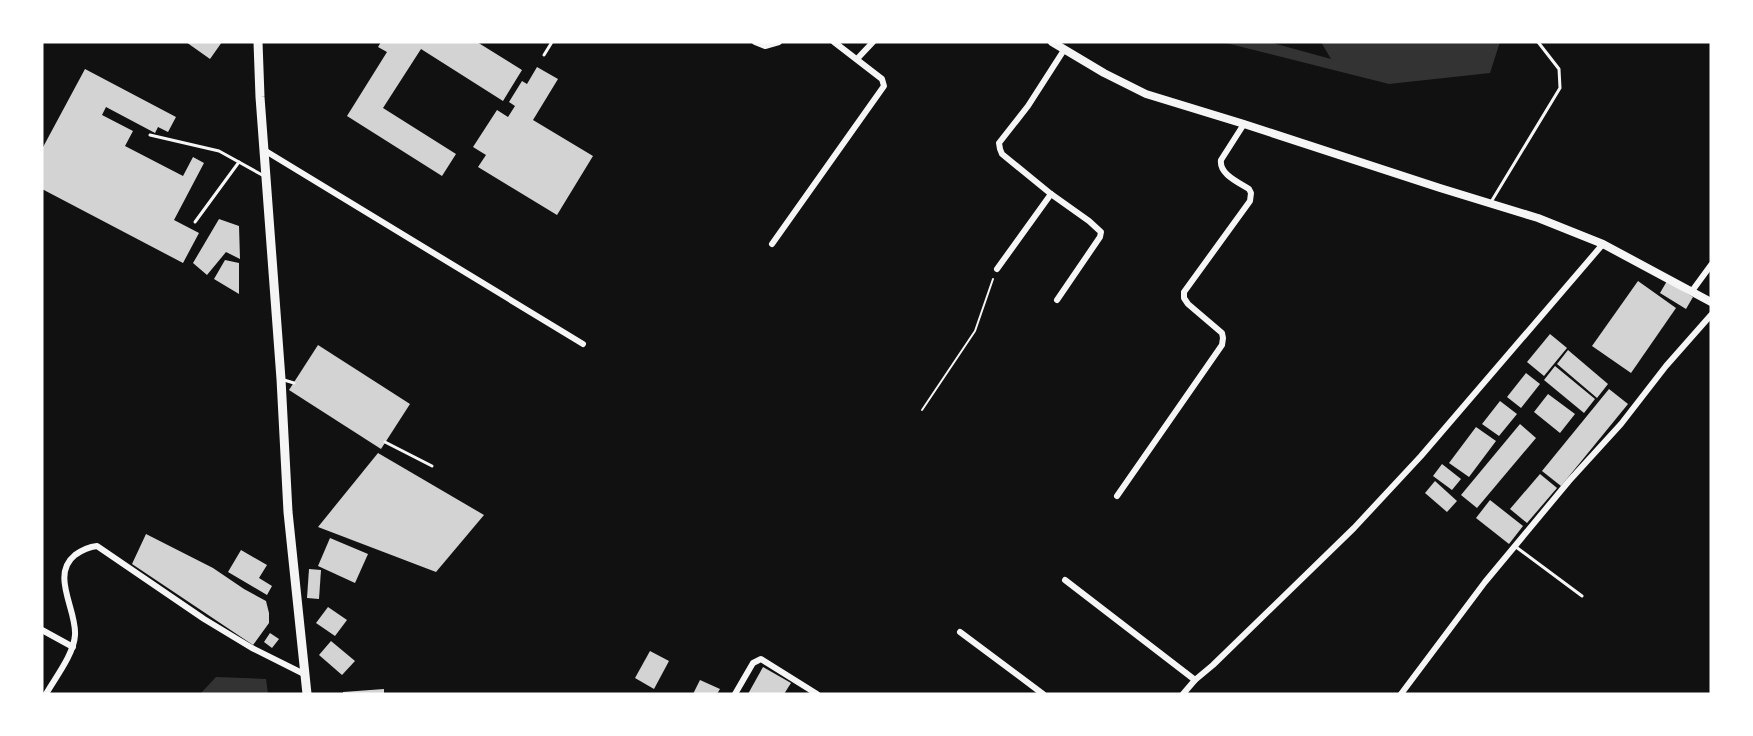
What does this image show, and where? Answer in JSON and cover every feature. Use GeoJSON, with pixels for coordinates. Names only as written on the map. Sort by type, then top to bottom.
{"type":"FeatureCollection","features":[{"type":"Feature","properties":{"kind":"main road"},"geometry":{"type":"LineString","coordinates":[[258,42],[288,512],[307,694]]}},
{"type":"Feature","properties":{"kind":"street"},"geometry":{"type":"LineString","coordinates":[[755,42],[765,46],[779,42]]}},
{"type":"Feature","properties":{"kind":"street"},"geometry":{"type":"LineString","coordinates":[[772,244],[884,86],[882,80],[834,42]]}},
{"type":"Feature","properties":{"kind":"street"},"geometry":{"type":"LineString","coordinates":[[857,59],[873,42]]}},
{"type":"Feature","properties":{"kind":"street"},"geometry":{"type":"LineString","coordinates":[[1052,42],[1104,73],[1146,94],[1538,218],[1603,244],[1711,302]]}},
{"type":"Feature","properties":{"kind":"street"},"geometry":{"type":"LineString","coordinates":[[1057,300],[1100,237],[1101,232],[1002,154],[999,143],[1028,106],[1064,50]]}},
{"type":"Feature","properties":{"kind":"street"},"geometry":{"type":"LineString","coordinates":[[1117,496],[1222,345],[1222,333],[1188,304],[1184,298],[1184,292],[1250,201],[1249,189],[1224,172],[1220,165],[1244,124]]}},
{"type":"Feature","properties":{"kind":"street"},"geometry":{"type":"LineString","coordinates":[[264,150],[583,344]]}},
{"type":"Feature","properties":{"kind":"street"},"geometry":{"type":"LineString","coordinates":[[997,269],[1051,194]]}},
{"type":"Feature","properties":{"kind":"street"},"geometry":{"type":"LineString","coordinates":[[1183,694],[1354,528],[1420,456],[1603,244]]}},
{"type":"Feature","properties":{"kind":"street"},"geometry":{"type":"LineString","coordinates":[[1692,291],[1711,265]]}},
{"type":"Feature","properties":{"kind":"street"},"geometry":{"type":"LineString","coordinates":[[1401,694],[1485,582],[1711,315]]}},
{"type":"Feature","properties":{"kind":"street"},"geometry":{"type":"LineString","coordinates":[[46,694],[73,647],[75,635],[74,620],[65,585],[66,568],[70,560],[82,550],[96,546],[252,648],[306,675]]}},
{"type":"Feature","properties":{"kind":"street"},"geometry":{"type":"LineString","coordinates":[[1065,580],[1195,680]]}},
{"type":"Feature","properties":{"kind":"street"},"geometry":{"type":"LineString","coordinates":[[42,630],[73,647]]}},
{"type":"Feature","properties":{"kind":"street"},"geometry":{"type":"LineString","coordinates":[[960,632],[1043,694]]}},
{"type":"Feature","properties":{"kind":"street"},"geometry":{"type":"LineString","coordinates":[[735,694],[753,663],[761,659],[817,694]]}},
{"type":"Feature","properties":{"kind":"lane"},"geometry":{"type":"LineString","coordinates":[[544,55],[552,42]]}},
{"type":"Feature","properties":{"kind":"lane"},"geometry":{"type":"LineString","coordinates":[[1490,204],[1560,88],[1559,69],[1538,42]]}},
{"type":"Feature","properties":{"kind":"lane"},"geometry":{"type":"LineString","coordinates":[[150,135],[219,151],[266,177]]}},
{"type":"Feature","properties":{"kind":"lane"},"geometry":{"type":"LineString","coordinates":[[195,222],[239,162]]}},
{"type":"Feature","properties":{"kind":"lane"},"geometry":{"type":"LineString","coordinates":[[281,380],[294,383]]}},
{"type":"Feature","properties":{"kind":"lane"},"geometry":{"type":"LineString","coordinates":[[385,442],[432,466]]}},
{"type":"Feature","properties":{"kind":"lane"},"geometry":{"type":"LineString","coordinates":[[1515,546],[1582,597]]}},
{"type":"Feature","properties":{"kind":"path"},"geometry":{"type":"LineString","coordinates":[[922,410],[975,331],[997,269]]}},
{"type":"Feature","properties":{"kind":"shaded area"},"geometry":{"type":"Polygon","coordinates":[[[1222,42],[1269,42],[1331,59],[1321,42],[1500,42],[1490,73],[1389,84],[1222,42]]]}},
{"type":"Feature","properties":{"kind":"shaded area"},"geometry":{"type":"Polygon","coordinates":[[[216,677],[266,679],[268,694],[200,694],[216,677]]]}},
{"type":"Feature","properties":{"kind":"building"},"geometry":{"type":"Polygon","coordinates":[[[186,42],[222,42],[210,59],[186,42]]]}},
{"type":"Feature","properties":{"kind":"building"},"geometry":{"type":"Polygon","coordinates":[[[381,42],[477,42],[522,70],[503,101],[421,49],[383,108],[456,154],[442,176],[347,116],[387,52],[378,47],[381,42]]]}},
{"type":"Feature","properties":{"kind":"building"},"geometry":{"type":"Polygon","coordinates":[[[537,67],[558,79],[533,120],[593,156],[557,215],[478,167],[486,155],[473,147],[497,110],[508,117],[515,106],[509,102],[522,81],[527,84],[537,67]]]}},
{"type":"Feature","properties":{"kind":"building"},"geometry":{"type":"Polygon","coordinates":[[[85,69],[176,117],[168,132],[158,127],[155,133],[106,107],[102,115],[133,131],[125,146],[183,176],[193,157],[204,163],[174,220],[199,233],[183,263],[42,189],[42,149],[85,69]]]}},
{"type":"Feature","properties":{"kind":"building"},"geometry":{"type":"Polygon","coordinates":[[[219,219],[239,226],[240,259],[226,252],[207,275],[193,263],[219,219]]]}},
{"type":"Feature","properties":{"kind":"building"},"geometry":{"type":"Polygon","coordinates":[[[225,260],[239,263],[239,294],[214,279],[225,260]]]}},
{"type":"Feature","properties":{"kind":"building"},"geometry":{"type":"Polygon","coordinates":[[[1638,281],[1676,308],[1631,373],[1592,346],[1638,281]]]}},
{"type":"Feature","properties":{"kind":"building"},"geometry":{"type":"Polygon","coordinates":[[[1667,281],[1693,297],[1686,309],[1660,293],[1667,281]]]}},
{"type":"Feature","properties":{"kind":"building"},"geometry":{"type":"Polygon","coordinates":[[[1550,334],[1567,348],[1544,376],[1527,362],[1550,334]]]}},
{"type":"Feature","properties":{"kind":"building"},"geometry":{"type":"Polygon","coordinates":[[[318,345],[410,404],[381,449],[289,390],[318,345]]]}},
{"type":"Feature","properties":{"kind":"building"},"geometry":{"type":"Polygon","coordinates":[[[1568,350],[1608,384],[1597,398],[1557,364],[1568,350]]]}},
{"type":"Feature","properties":{"kind":"building"},"geometry":{"type":"Polygon","coordinates":[[[1555,366],[1595,399],[1584,413],[1544,380],[1555,366]]]}},
{"type":"Feature","properties":{"kind":"building"},"geometry":{"type":"Polygon","coordinates":[[[1526,373],[1540,384],[1521,408],[1507,397],[1526,373]]]}},
{"type":"Feature","properties":{"kind":"building"},"geometry":{"type":"Polygon","coordinates":[[[1609,389],[1628,404],[1561,486],[1542,471],[1609,389]]]}},
{"type":"Feature","properties":{"kind":"building"},"geometry":{"type":"Polygon","coordinates":[[[1548,394],[1575,414],[1560,433],[1534,412],[1548,394]]]}},
{"type":"Feature","properties":{"kind":"building"},"geometry":{"type":"Polygon","coordinates":[[[1500,401],[1517,414],[1499,436],[1482,424],[1500,401]]]}},
{"type":"Feature","properties":{"kind":"building"},"geometry":{"type":"Polygon","coordinates":[[[1520,424],[1536,438],[1477,508],[1461,495],[1520,424]]]}},
{"type":"Feature","properties":{"kind":"building"},"geometry":{"type":"Polygon","coordinates":[[[1476,427],[1496,441],[1469,477],[1449,463],[1476,427]]]}},
{"type":"Feature","properties":{"kind":"building"},"geometry":{"type":"Polygon","coordinates":[[[378,453],[484,515],[436,572],[318,527],[378,453]]]}},
{"type":"Feature","properties":{"kind":"building"},"geometry":{"type":"Polygon","coordinates":[[[1442,464],[1461,479],[1452,490],[1433,476],[1442,464]]]}},
{"type":"Feature","properties":{"kind":"building"},"geometry":{"type":"Polygon","coordinates":[[[1540,474],[1557,488],[1527,523],[1510,509],[1540,474]]]}},
{"type":"Feature","properties":{"kind":"building"},"geometry":{"type":"Polygon","coordinates":[[[1435,481],[1457,501],[1447,512],[1425,493],[1435,481]]]}},
{"type":"Feature","properties":{"kind":"building"},"geometry":{"type":"Polygon","coordinates":[[[1490,500],[1523,526],[1509,544],[1476,518],[1490,500]]]}},
{"type":"Feature","properties":{"kind":"building"},"geometry":{"type":"Polygon","coordinates":[[[146,534],[213,568],[266,601],[269,623],[253,645],[132,564],[146,534]]]}},
{"type":"Feature","properties":{"kind":"building"},"geometry":{"type":"Polygon","coordinates":[[[330,538],[368,554],[355,583],[318,566],[330,538]]]}},
{"type":"Feature","properties":{"kind":"building"},"geometry":{"type":"Polygon","coordinates":[[[241,550],[267,565],[259,578],[272,586],[267,595],[228,572],[241,550]]]}},
{"type":"Feature","properties":{"kind":"building"},"geometry":{"type":"Polygon","coordinates":[[[309,569],[321,570],[319,599],[307,598],[309,569]]]}},
{"type":"Feature","properties":{"kind":"building"},"geometry":{"type":"Polygon","coordinates":[[[328,607],[347,620],[335,636],[316,623],[328,607]]]}},
{"type":"Feature","properties":{"kind":"building"},"geometry":{"type":"Polygon","coordinates":[[[270,633],[279,639],[272,648],[264,642],[270,633]]]}},
{"type":"Feature","properties":{"kind":"building"},"geometry":{"type":"Polygon","coordinates":[[[331,641],[355,661],[342,675],[319,655],[331,641]]]}},
{"type":"Feature","properties":{"kind":"building"},"geometry":{"type":"Polygon","coordinates":[[[650,651],[669,661],[654,689],[635,678],[650,651]]]}},
{"type":"Feature","properties":{"kind":"building"},"geometry":{"type":"Polygon","coordinates":[[[763,667],[791,683],[784,694],[748,694],[763,667]]]}},
{"type":"Feature","properties":{"kind":"building"},"geometry":{"type":"Polygon","coordinates":[[[700,680],[720,689],[717,694],[693,694],[700,680]]]}},
{"type":"Feature","properties":{"kind":"building"},"geometry":{"type":"Polygon","coordinates":[[[384,689],[384,694],[343,694],[343,692],[384,689]]]}}]}
